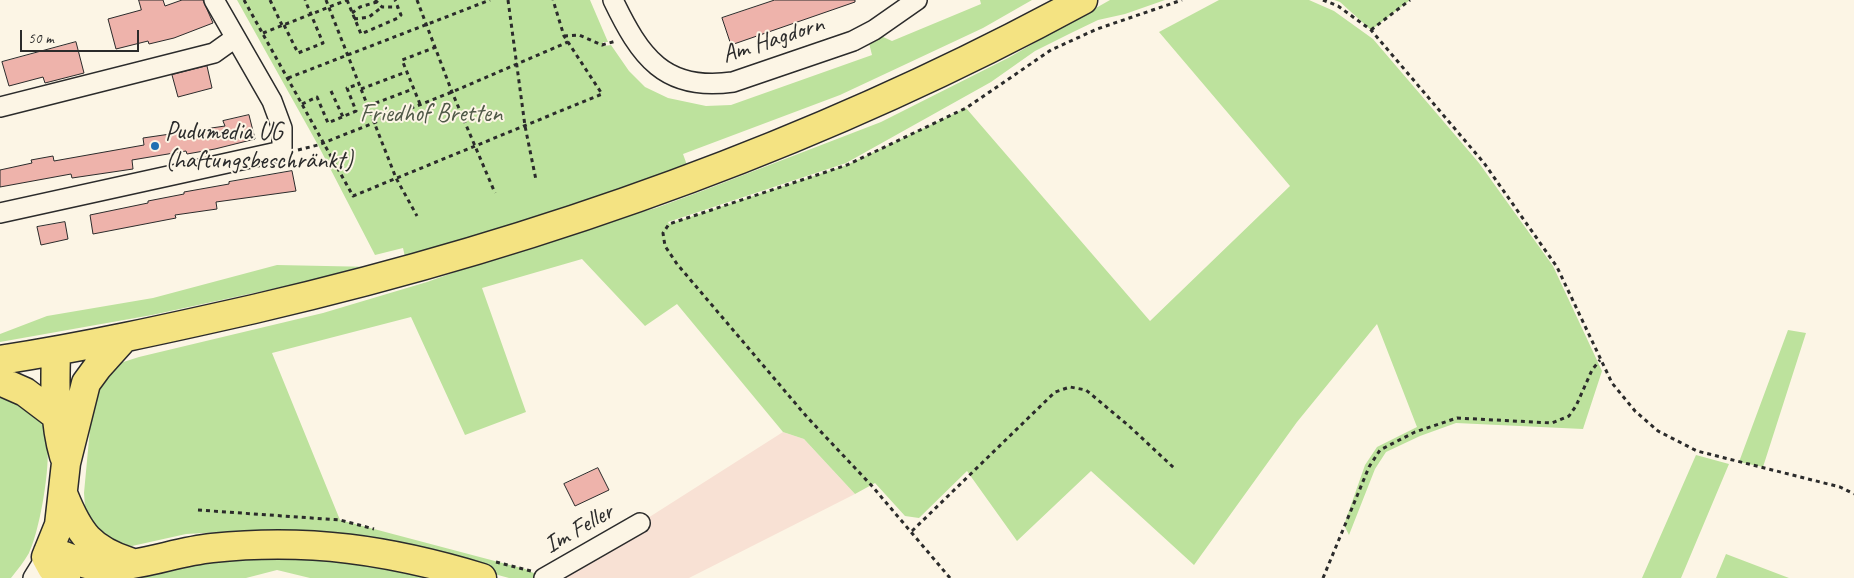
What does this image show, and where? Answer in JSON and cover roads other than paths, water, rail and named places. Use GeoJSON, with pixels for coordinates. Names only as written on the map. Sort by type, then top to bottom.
{"type":"FeatureCollection","features":[{"type":"Feature","properties":{"kind":"main road"},"geometry":{"type":"LineString","coordinates":[[0,360],[124,338],[340,288],[573,221],[709,172],[855,113],[1003,44],[1083,0]]}},
{"type":"Feature","properties":{"kind":"main road"},"geometry":{"type":"LineString","coordinates":[[42,562],[59,525],[64,496],[66,463],[59,439],[68,415],[89,377],[124,338]]}},
{"type":"Feature","properties":{"kind":"main road"},"geometry":{"type":"LineString","coordinates":[[61,350],[75,380],[68,415]]}},
{"type":"Feature","properties":{"kind":"main road"},"geometry":{"type":"LineString","coordinates":[[0,381],[68,415]]}},
{"type":"Feature","properties":{"kind":"main road"},"geometry":{"type":"LineString","coordinates":[[64,496],[74,521],[89,541],[105,552],[139,563]]}},
{"type":"Feature","properties":{"kind":"main road"},"geometry":{"type":"LineString","coordinates":[[42,562],[61,553],[96,566],[139,563],[210,548],[300,544],[380,551],[482,578]]}},
{"type":"Feature","properties":{"kind":"main road"},"geometry":{"type":"LineString","coordinates":[[42,562],[66,578]]}},
{"type":"Feature","properties":{"kind":"main road"},"geometry":{"type":"LineString","coordinates":[[106,578],[139,563]]}},
{"type":"Feature","properties":{"kind":"street"},"geometry":{"type":"LineString","coordinates":[[0,213],[282,152],[282,128],[272,101],[214,0]]}},
{"type":"Feature","properties":{"kind":"street","name":"Am Hagdorn"},"geometry":{"type":"LineString","coordinates":[[613,0],[631,38],[648,59],[665,71],[698,83],[718,84],[733,82],[852,41],[874,30],[917,0]]}},
{"type":"Feature","properties":{"kind":"street"},"geometry":{"type":"LineString","coordinates":[[0,107],[214,53],[236,38]]}},
{"type":"Feature","properties":{"kind":"street","name":"Im Feller"},"geometry":{"type":"LineString","coordinates":[[544,578],[640,523]]}},
{"type":"Feature","properties":{"kind":"place","name":"Pudumedia UG (haftungsbeschränkt)"},"geometry":{"type":"Point","coordinates":[155,146]}},
{"type":"Feature","properties":{"kind":"park label","name":"Friedhof Bretten"},"geometry":{"type":"Point","coordinates":[431,114]}}]}
